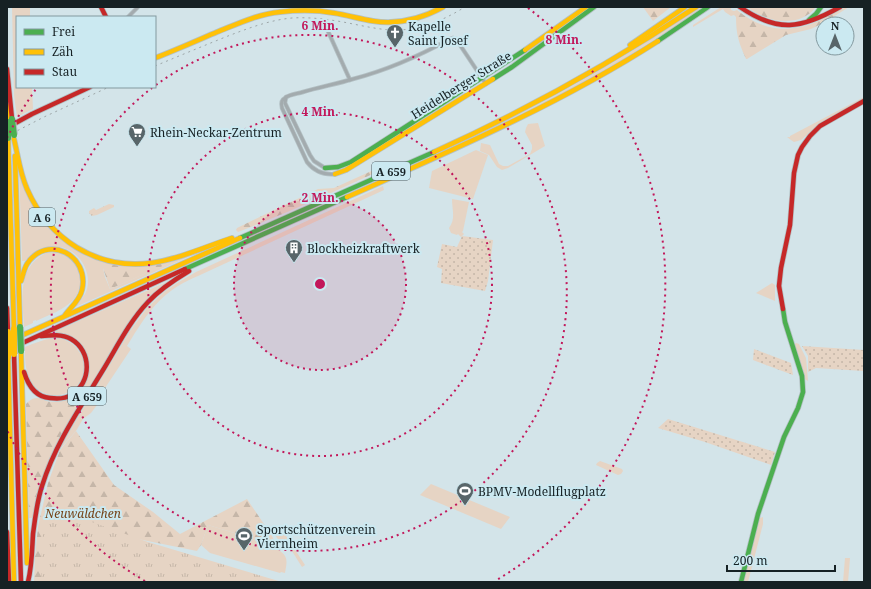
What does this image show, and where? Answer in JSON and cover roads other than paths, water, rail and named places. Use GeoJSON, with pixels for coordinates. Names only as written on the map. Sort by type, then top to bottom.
{"type":"FeatureCollection","features":[{"type":"Feature","properties":{"kind":"main road"},"geometry":{"type":"LineString","coordinates":[[100,7],[105,16]]}},
{"type":"Feature","properties":{"kind":"main road"},"geometry":{"type":"LineString","coordinates":[[156,58],[248,20],[288,9],[334,13],[379,22],[396,23],[432,13],[443,7]]}},
{"type":"Feature","properties":{"kind":"main road","name":"Heidelberger Straße"},"geometry":{"type":"LineString","coordinates":[[335,174],[346,170],[484,81],[586,7]]}},
{"type":"Feature","properties":{"kind":"main road","name":"Heidelberger Straße"},"geometry":{"type":"LineString","coordinates":[[325,168],[341,167],[351,162],[484,81],[512,67],[594,7]]}},
{"type":"Feature","properties":{"kind":"main road"},"geometry":{"type":"LineString","coordinates":[[612,60],[624,49],[685,7]]}},
{"type":"Feature","properties":{"kind":"main road","name":"A 659"},"geometry":{"type":"LineString","coordinates":[[7,342],[488,127],[560,90],[612,60],[696,7]]}},
{"type":"Feature","properties":{"kind":"main road","name":"A 659"},"geometry":{"type":"LineString","coordinates":[[7,349],[454,150],[531,113],[608,71],[708,7]]}},
{"type":"Feature","properties":{"kind":"main road"},"geometry":{"type":"LineString","coordinates":[[740,7],[756,18],[775,25],[785,26],[803,24],[816,20],[840,7]]}},
{"type":"Feature","properties":{"kind":"main road"},"geometry":{"type":"LineString","coordinates":[[803,24],[816,14],[821,7]]}},
{"type":"Feature","properties":{"kind":"main road","name":"A 6"},"geometry":{"type":"LineString","coordinates":[[7,69],[12,137],[21,360]]}},
{"type":"Feature","properties":{"kind":"main road"},"geometry":{"type":"LineString","coordinates":[[7,128],[32,114],[88,88]]}},
{"type":"Feature","properties":{"kind":"main road"},"geometry":{"type":"LineString","coordinates":[[741,582],[770,478],[784,437],[798,408],[803,392],[802,376],[785,322],[779,286],[790,225],[798,155],[810,136],[820,126],[864,101]]}},
{"type":"Feature","properties":{"kind":"main road","name":"A 6"},"geometry":{"type":"LineString","coordinates":[[7,106],[10,121]]}},
{"type":"Feature","properties":{"kind":"main road","name":"A 6"},"geometry":{"type":"LineString","coordinates":[[12,137],[27,189],[42,216],[67,242],[80,251],[92,256],[110,262],[125,264],[155,262],[175,258],[231,238],[256,231]]}},
{"type":"Feature","properties":{"kind":"main road","name":"A 6"},"geometry":{"type":"LineString","coordinates":[[12,137],[10,486],[14,582]]}},
{"type":"Feature","properties":{"kind":"main road"},"geometry":{"type":"LineString","coordinates":[[19,286],[28,263],[32,257],[40,252],[54,249],[71,255],[77,260],[82,270],[83,284],[80,294],[63,317]]}},
{"type":"Feature","properties":{"kind":"main road","name":"A 659"},"geometry":{"type":"LineString","coordinates":[[28,582],[34,525],[44,478],[51,460],[67,430],[135,318],[148,302],[167,284],[218,254]]}},
{"type":"Feature","properties":{"kind":"main road","name":"A 6"},"geometry":{"type":"LineString","coordinates":[[7,308],[11,331]]}},
{"type":"Feature","properties":{"kind":"main road"},"geometry":{"type":"LineString","coordinates":[[21,360],[25,377],[29,385],[35,392],[44,397],[53,399],[66,398],[79,389],[83,384],[87,373],[87,360],[78,344],[71,339],[59,335],[37,336]]}},
{"type":"Feature","properties":{"kind":"main road","name":"A 6"},"geometry":{"type":"LineString","coordinates":[[11,356],[21,582]]}},
{"type":"Feature","properties":{"kind":"main road"},"geometry":{"type":"LineString","coordinates":[[21,360],[28,582]]}},
{"type":"Feature","properties":{"kind":"main road"},"geometry":{"type":"LineString","coordinates":[[7,532],[9,582]]}},
{"type":"Feature","properties":{"kind":"street"},"geometry":{"type":"LineString","coordinates":[[129,16],[138,7]]}},
{"type":"Feature","properties":{"kind":"street"},"geometry":{"type":"LineString","coordinates":[[311,11],[317,7]]}},
{"type":"Feature","properties":{"kind":"street"},"geometry":{"type":"LineString","coordinates":[[327,29],[350,80]]}},
{"type":"Feature","properties":{"kind":"street"},"geometry":{"type":"LineString","coordinates":[[335,174],[328,174],[319,171],[307,162],[282,108],[282,101],[286,97],[392,67],[453,38],[456,39],[484,81]]}},
{"type":"Feature","properties":{"kind":"street"},"geometry":{"type":"LineString","coordinates":[[286,97],[285,103],[310,155],[314,161],[325,168]]}},
{"type":"Feature","properties":{"kind":"railway"},"geometry":{"type":"LineString","coordinates":[[156,66],[236,33],[276,21],[292,18],[318,18],[379,29],[401,30],[421,27],[439,21],[465,7]]}},
{"type":"Feature","properties":{"kind":"railway"},"geometry":{"type":"LineString","coordinates":[[7,136],[107,88]]}},
{"type":"Feature","properties":{"kind":"place","name":"Kapelle Saint Josef"},"geometry":{"type":"Point","coordinates":[395,48]}},
{"type":"Feature","properties":{"kind":"place","name":"Rhein-Neckar-Zentrum"},"geometry":{"type":"Point","coordinates":[137,147]}},
{"type":"Feature","properties":{"kind":"place","name":"Blockheizkraftwerk"},"geometry":{"type":"Point","coordinates":[294,263]}},
{"type":"Feature","properties":{"kind":"place","name":"BPMV-Modellflugplatz"},"geometry":{"type":"Point","coordinates":[465,506]}},
{"type":"Feature","properties":{"kind":"place","name":"Sportschützenverein Viernheim"},"geometry":{"type":"Point","coordinates":[244,551]}},
{"type":"Feature","properties":{"kind":"park label","name":"Neuwäldchen"},"geometry":{"type":"Point","coordinates":[83,513]}}]}
